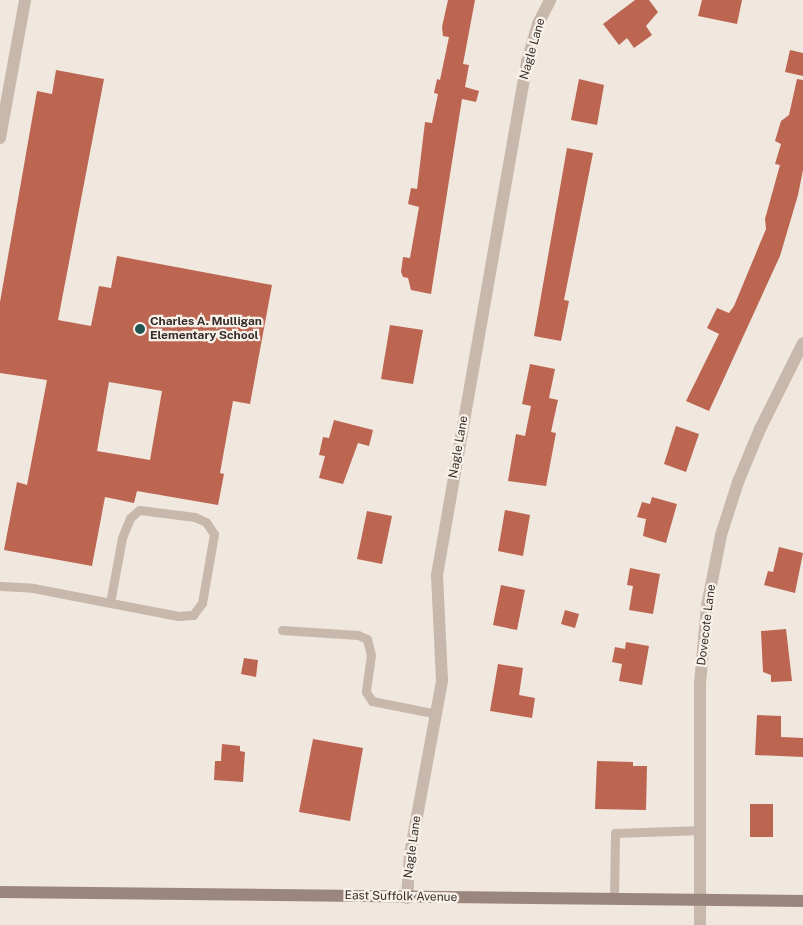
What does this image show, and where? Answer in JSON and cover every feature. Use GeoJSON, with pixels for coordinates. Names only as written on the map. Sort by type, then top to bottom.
{"type":"FeatureCollection","features":[{"type":"Feature","properties":{"kind":"main road","name":"East Suffolk Avenue"},"geometry":{"type":"LineString","coordinates":[[0,892],[803,901]]}},
{"type":"Feature","properties":{"kind":"street"},"geometry":{"type":"LineString","coordinates":[[0,138],[25,0]]}},
{"type":"Feature","properties":{"kind":"street","name":"Nagle Lane"},"geometry":{"type":"LineString","coordinates":[[407,898],[410,854],[442,681],[437,575],[527,62],[538,24],[550,0]]}},
{"type":"Feature","properties":{"kind":"street","name":"Dovecote Lane"},"geometry":{"type":"LineString","coordinates":[[700,925],[700,684],[707,606],[721,535],[738,482],[760,429],[803,343]]}},
{"type":"Feature","properties":{"kind":"lane"},"geometry":{"type":"LineString","coordinates":[[0,586],[33,588],[110,603],[178,616],[193,615],[202,603],[214,534],[206,522],[177,513],[139,510],[130,518],[122,538],[110,603]]}},
{"type":"Feature","properties":{"kind":"lane"},"geometry":{"type":"LineString","coordinates":[[282,630],[358,635],[367,639],[371,655],[366,692],[372,701],[437,714]]}},
{"type":"Feature","properties":{"kind":"lane"},"geometry":{"type":"LineString","coordinates":[[614,899],[615,833],[701,830]]}},
{"type":"Feature","properties":{"kind":"building"},"geometry":{"type":"Polygon","coordinates":[[[448,0],[475,0],[463,64],[469,65],[465,87],[479,91],[476,102],[462,99],[431,294],[411,290],[408,278],[403,277],[401,272],[403,257],[410,258],[419,207],[408,204],[411,188],[417,189],[425,122],[432,123],[438,94],[434,93],[437,79],[440,80],[449,37],[443,36],[442,27],[448,0]]]}},
{"type":"Feature","properties":{"kind":"building"},"geometry":{"type":"Polygon","coordinates":[[[635,0],[649,0],[658,12],[646,26],[652,35],[634,48],[627,38],[619,45],[603,24],[635,0]]]}},
{"type":"Feature","properties":{"kind":"building"},"geometry":{"type":"Polygon","coordinates":[[[702,0],[742,0],[737,24],[698,16],[702,0]]]}},
{"type":"Feature","properties":{"kind":"building"},"geometry":{"type":"Polygon","coordinates":[[[790,50],[803,53],[803,76],[785,72],[790,50]]]}},
{"type":"Feature","properties":{"kind":"building"},"geometry":{"type":"Polygon","coordinates":[[[56,70],[104,79],[58,320],[91,326],[99,286],[111,288],[117,256],[272,285],[250,404],[233,401],[220,473],[224,474],[218,505],[137,491],[134,503],[105,497],[92,566],[4,550],[17,482],[27,485],[47,380],[0,373],[0,302],[37,91],[52,94],[56,70]],[[109,382],[97,451],[150,460],[162,391],[109,382]]]}},
{"type":"Feature","properties":{"kind":"building"},"geometry":{"type":"Polygon","coordinates":[[[579,79],[604,85],[597,125],[571,120],[579,79]]]}},
{"type":"Feature","properties":{"kind":"building"},"geometry":{"type":"Polygon","coordinates":[[[797,79],[803,80],[803,170],[798,195],[780,256],[709,411],[686,401],[719,334],[707,328],[717,308],[729,313],[734,306],[766,229],[765,219],[780,165],[775,164],[781,144],[775,141],[781,121],[789,115],[797,79]]]}},
{"type":"Feature","properties":{"kind":"building"},"geometry":{"type":"Polygon","coordinates":[[[567,148],[593,153],[564,300],[569,301],[561,341],[534,336],[567,148]]]}},
{"type":"Feature","properties":{"kind":"building"},"geometry":{"type":"Polygon","coordinates":[[[390,325],[423,330],[413,384],[381,379],[390,325]]]}},
{"type":"Feature","properties":{"kind":"building"},"geometry":{"type":"Polygon","coordinates":[[[530,364],[555,369],[549,398],[558,400],[551,432],[556,433],[546,486],[508,481],[516,434],[525,436],[531,406],[522,404],[530,364]]]}},
{"type":"Feature","properties":{"kind":"building"},"geometry":{"type":"Polygon","coordinates":[[[334,420],[373,430],[369,446],[358,443],[343,484],[319,478],[325,456],[319,455],[323,437],[329,438],[334,420]]]}},
{"type":"Feature","properties":{"kind":"building"},"geometry":{"type":"Polygon","coordinates":[[[676,426],[699,434],[686,472],[664,464],[676,426]]]}},
{"type":"Feature","properties":{"kind":"building"},"geometry":{"type":"Polygon","coordinates":[[[652,497],[677,504],[666,543],[643,536],[646,519],[637,517],[642,502],[650,504],[652,497]]]}},
{"type":"Feature","properties":{"kind":"building"},"geometry":{"type":"Polygon","coordinates":[[[505,510],[530,515],[523,556],[498,551],[505,510]]]}},
{"type":"Feature","properties":{"kind":"building"},"geometry":{"type":"Polygon","coordinates":[[[367,511],[392,516],[382,564],[357,559],[367,511]]]}},
{"type":"Feature","properties":{"kind":"building"},"geometry":{"type":"Polygon","coordinates":[[[779,547],[803,553],[795,593],[764,585],[768,571],[773,572],[779,547]]]}},
{"type":"Feature","properties":{"kind":"building"},"geometry":{"type":"Polygon","coordinates":[[[630,568],[660,574],[653,614],[629,610],[633,586],[627,585],[630,568]]]}},
{"type":"Feature","properties":{"kind":"building"},"geometry":{"type":"Polygon","coordinates":[[[501,585],[525,590],[517,630],[493,625],[501,585]]]}},
{"type":"Feature","properties":{"kind":"building"},"geometry":{"type":"Polygon","coordinates":[[[565,610],[579,614],[575,628],[561,624],[565,610]]]}},
{"type":"Feature","properties":{"kind":"building"},"geometry":{"type":"Polygon","coordinates":[[[786,629],[792,681],[771,682],[771,675],[763,672],[761,631],[786,629]]]}},
{"type":"Feature","properties":{"kind":"building"},"geometry":{"type":"Polygon","coordinates":[[[626,642],[649,646],[642,685],[619,681],[622,664],[612,662],[615,647],[625,649],[626,642]]]}},
{"type":"Feature","properties":{"kind":"building"},"geometry":{"type":"Polygon","coordinates":[[[244,658],[258,660],[256,677],[241,674],[244,658]]]}},
{"type":"Feature","properties":{"kind":"building"},"geometry":{"type":"Polygon","coordinates":[[[498,664],[523,668],[519,695],[535,698],[532,718],[490,711],[498,664]]]}},
{"type":"Feature","properties":{"kind":"building"},"geometry":{"type":"Polygon","coordinates":[[[757,715],[781,716],[781,737],[803,738],[803,757],[755,755],[757,715]]]}},
{"type":"Feature","properties":{"kind":"building"},"geometry":{"type":"Polygon","coordinates":[[[313,739],[363,748],[350,821],[299,812],[313,739]]]}},
{"type":"Feature","properties":{"kind":"building"},"geometry":{"type":"Polygon","coordinates":[[[222,744],[240,746],[240,751],[245,752],[243,782],[214,780],[215,761],[221,761],[222,744]]]}},
{"type":"Feature","properties":{"kind":"building"},"geometry":{"type":"Polygon","coordinates":[[[597,761],[633,762],[633,766],[647,766],[646,810],[595,809],[597,761]]]}},
{"type":"Feature","properties":{"kind":"building"},"geometry":{"type":"Polygon","coordinates":[[[750,804],[773,804],[773,837],[750,837],[750,804]]]}},
{"type":"Feature","properties":{"kind":"place","name":"Charles A. Mulligan Elementary School"},"geometry":{"type":"Point","coordinates":[140,329]}}]}
